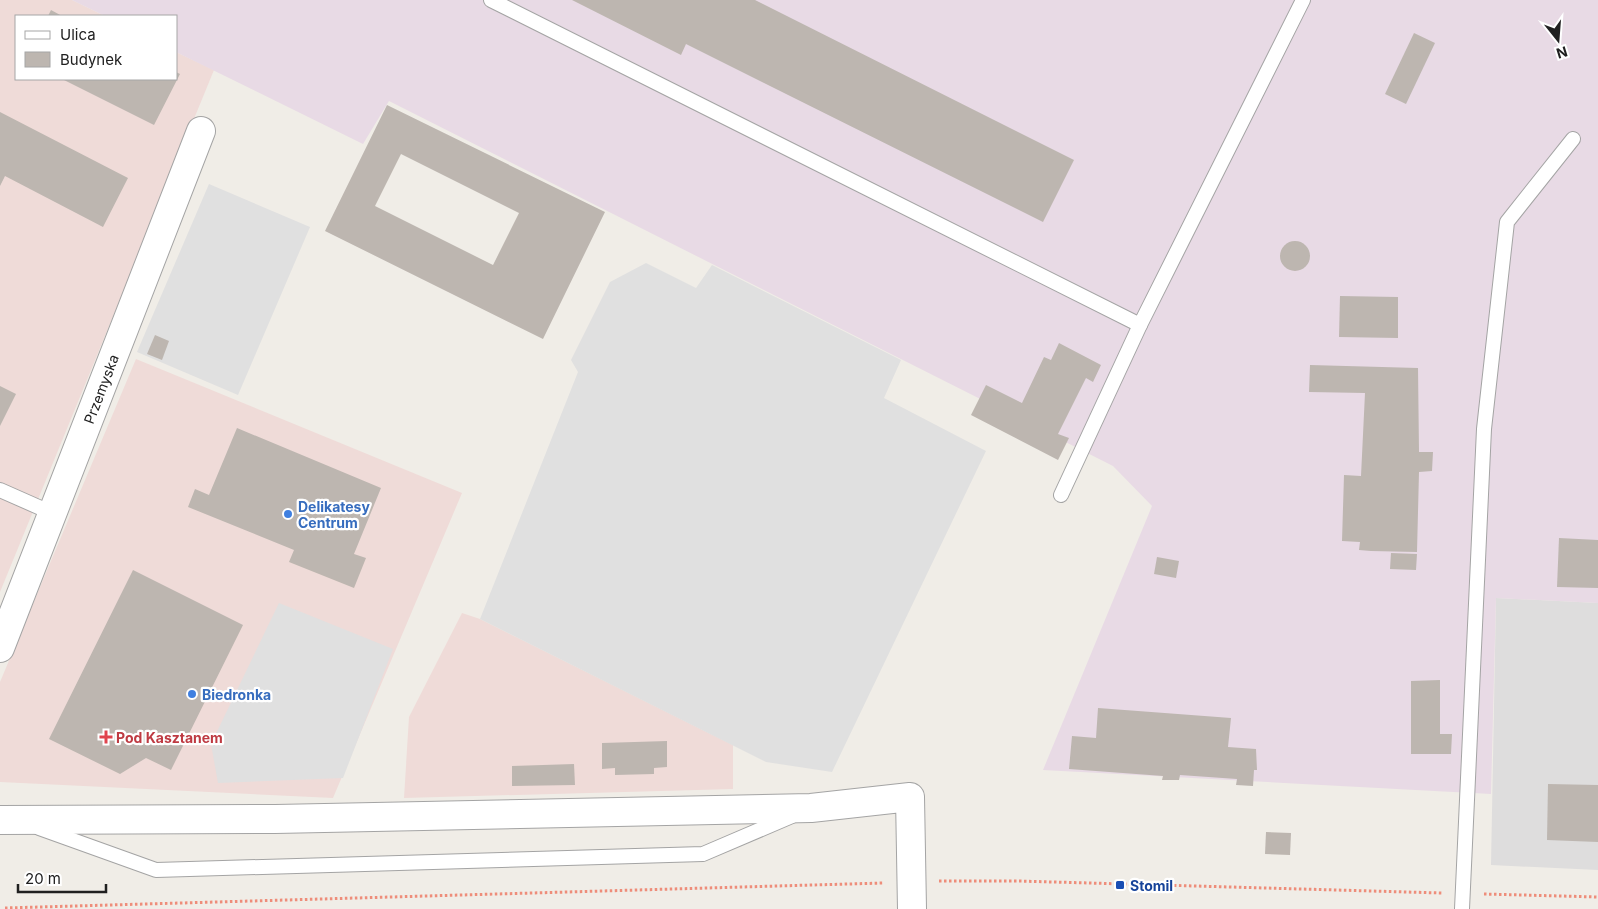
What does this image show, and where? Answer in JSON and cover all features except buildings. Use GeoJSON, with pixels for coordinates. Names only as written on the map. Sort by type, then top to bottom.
{"type":"FeatureCollection","features":[{"type":"Feature","properties":{"kind":"street","name":"Przemyska"},"geometry":{"type":"LineString","coordinates":[[0,648],[201,131]]}},
{"type":"Feature","properties":{"kind":"street"},"geometry":{"type":"LineString","coordinates":[[11,821],[275,819],[811,808],[910,798],[912,909]]}},
{"type":"Feature","properties":{"kind":"lane"},"geometry":{"type":"LineString","coordinates":[[491,0],[1140,325]]}},
{"type":"Feature","properties":{"kind":"lane"},"geometry":{"type":"LineString","coordinates":[[1061,495],[1140,325],[1303,0]]}},
{"type":"Feature","properties":{"kind":"lane"},"geometry":{"type":"LineString","coordinates":[[1462,909],[1484,429],[1507,222],[1573,139]]}},
{"type":"Feature","properties":{"kind":"lane"},"geometry":{"type":"LineString","coordinates":[[0,490],[52,513]]}},
{"type":"Feature","properties":{"kind":"lane"},"geometry":{"type":"LineString","coordinates":[[11,821],[156,870],[704,854],[811,808]]}},
{"type":"Feature","properties":{"kind":"path"},"geometry":{"type":"LineString","coordinates":[[5,908],[1018,880],[1598,897]]}},
{"type":"Feature","properties":{"kind":"shaded area"},"geometry":{"type":"Polygon","coordinates":[[[0,0],[72,0],[103,15],[15,15],[15,80],[178,80],[178,53],[214,70],[0,592],[0,0]]]}},
{"type":"Feature","properties":{"kind":"shaded area"},"geometry":{"type":"Polygon","coordinates":[[[72,0],[1598,0],[1598,603],[1496,598],[1491,794],[1043,770],[1152,506],[1113,466],[389,101],[363,144],[178,53],[178,15],[103,15],[72,0]]]}},
{"type":"Feature","properties":{"kind":"shaded area"},"geometry":{"type":"Polygon","coordinates":[[[209,184],[310,227],[238,395],[137,352],[209,184]]]}},
{"type":"Feature","properties":{"kind":"shaded area"},"geometry":{"type":"Polygon","coordinates":[[[646,263],[696,288],[712,265],[901,360],[884,398],[986,451],[832,772],[766,762],[480,619],[578,372],[571,360],[610,282],[646,263]]]}},
{"type":"Feature","properties":{"kind":"shaded area"},"geometry":{"type":"Polygon","coordinates":[[[136,359],[462,493],[333,798],[0,782],[0,682],[136,359]]]}},
{"type":"Feature","properties":{"kind":"shaded area"},"geometry":{"type":"Polygon","coordinates":[[[1496,598],[1598,603],[1598,870],[1491,865],[1496,598]]]}},
{"type":"Feature","properties":{"kind":"shaded area"},"geometry":{"type":"Polygon","coordinates":[[[279,603],[393,649],[343,778],[218,783],[211,744],[279,603]]]}},
{"type":"Feature","properties":{"kind":"shaded area"},"geometry":{"type":"Polygon","coordinates":[[[462,613],[480,619],[733,745],[733,789],[404,798],[409,717],[462,613]]]}},
{"type":"Feature","properties":{"kind":"place","name":"Delikatesy Centrum"},"geometry":{"type":"Point","coordinates":[288,514]}},
{"type":"Feature","properties":{"kind":"place","name":"Biedronka"},"geometry":{"type":"Point","coordinates":[192,694]}},
{"type":"Feature","properties":{"kind":"place","name":"Pod Kasztanem"},"geometry":{"type":"Point","coordinates":[106,737]}},
{"type":"Feature","properties":{"kind":"place","name":"Stomil"},"geometry":{"type":"Point","coordinates":[1120,885]}}]}
